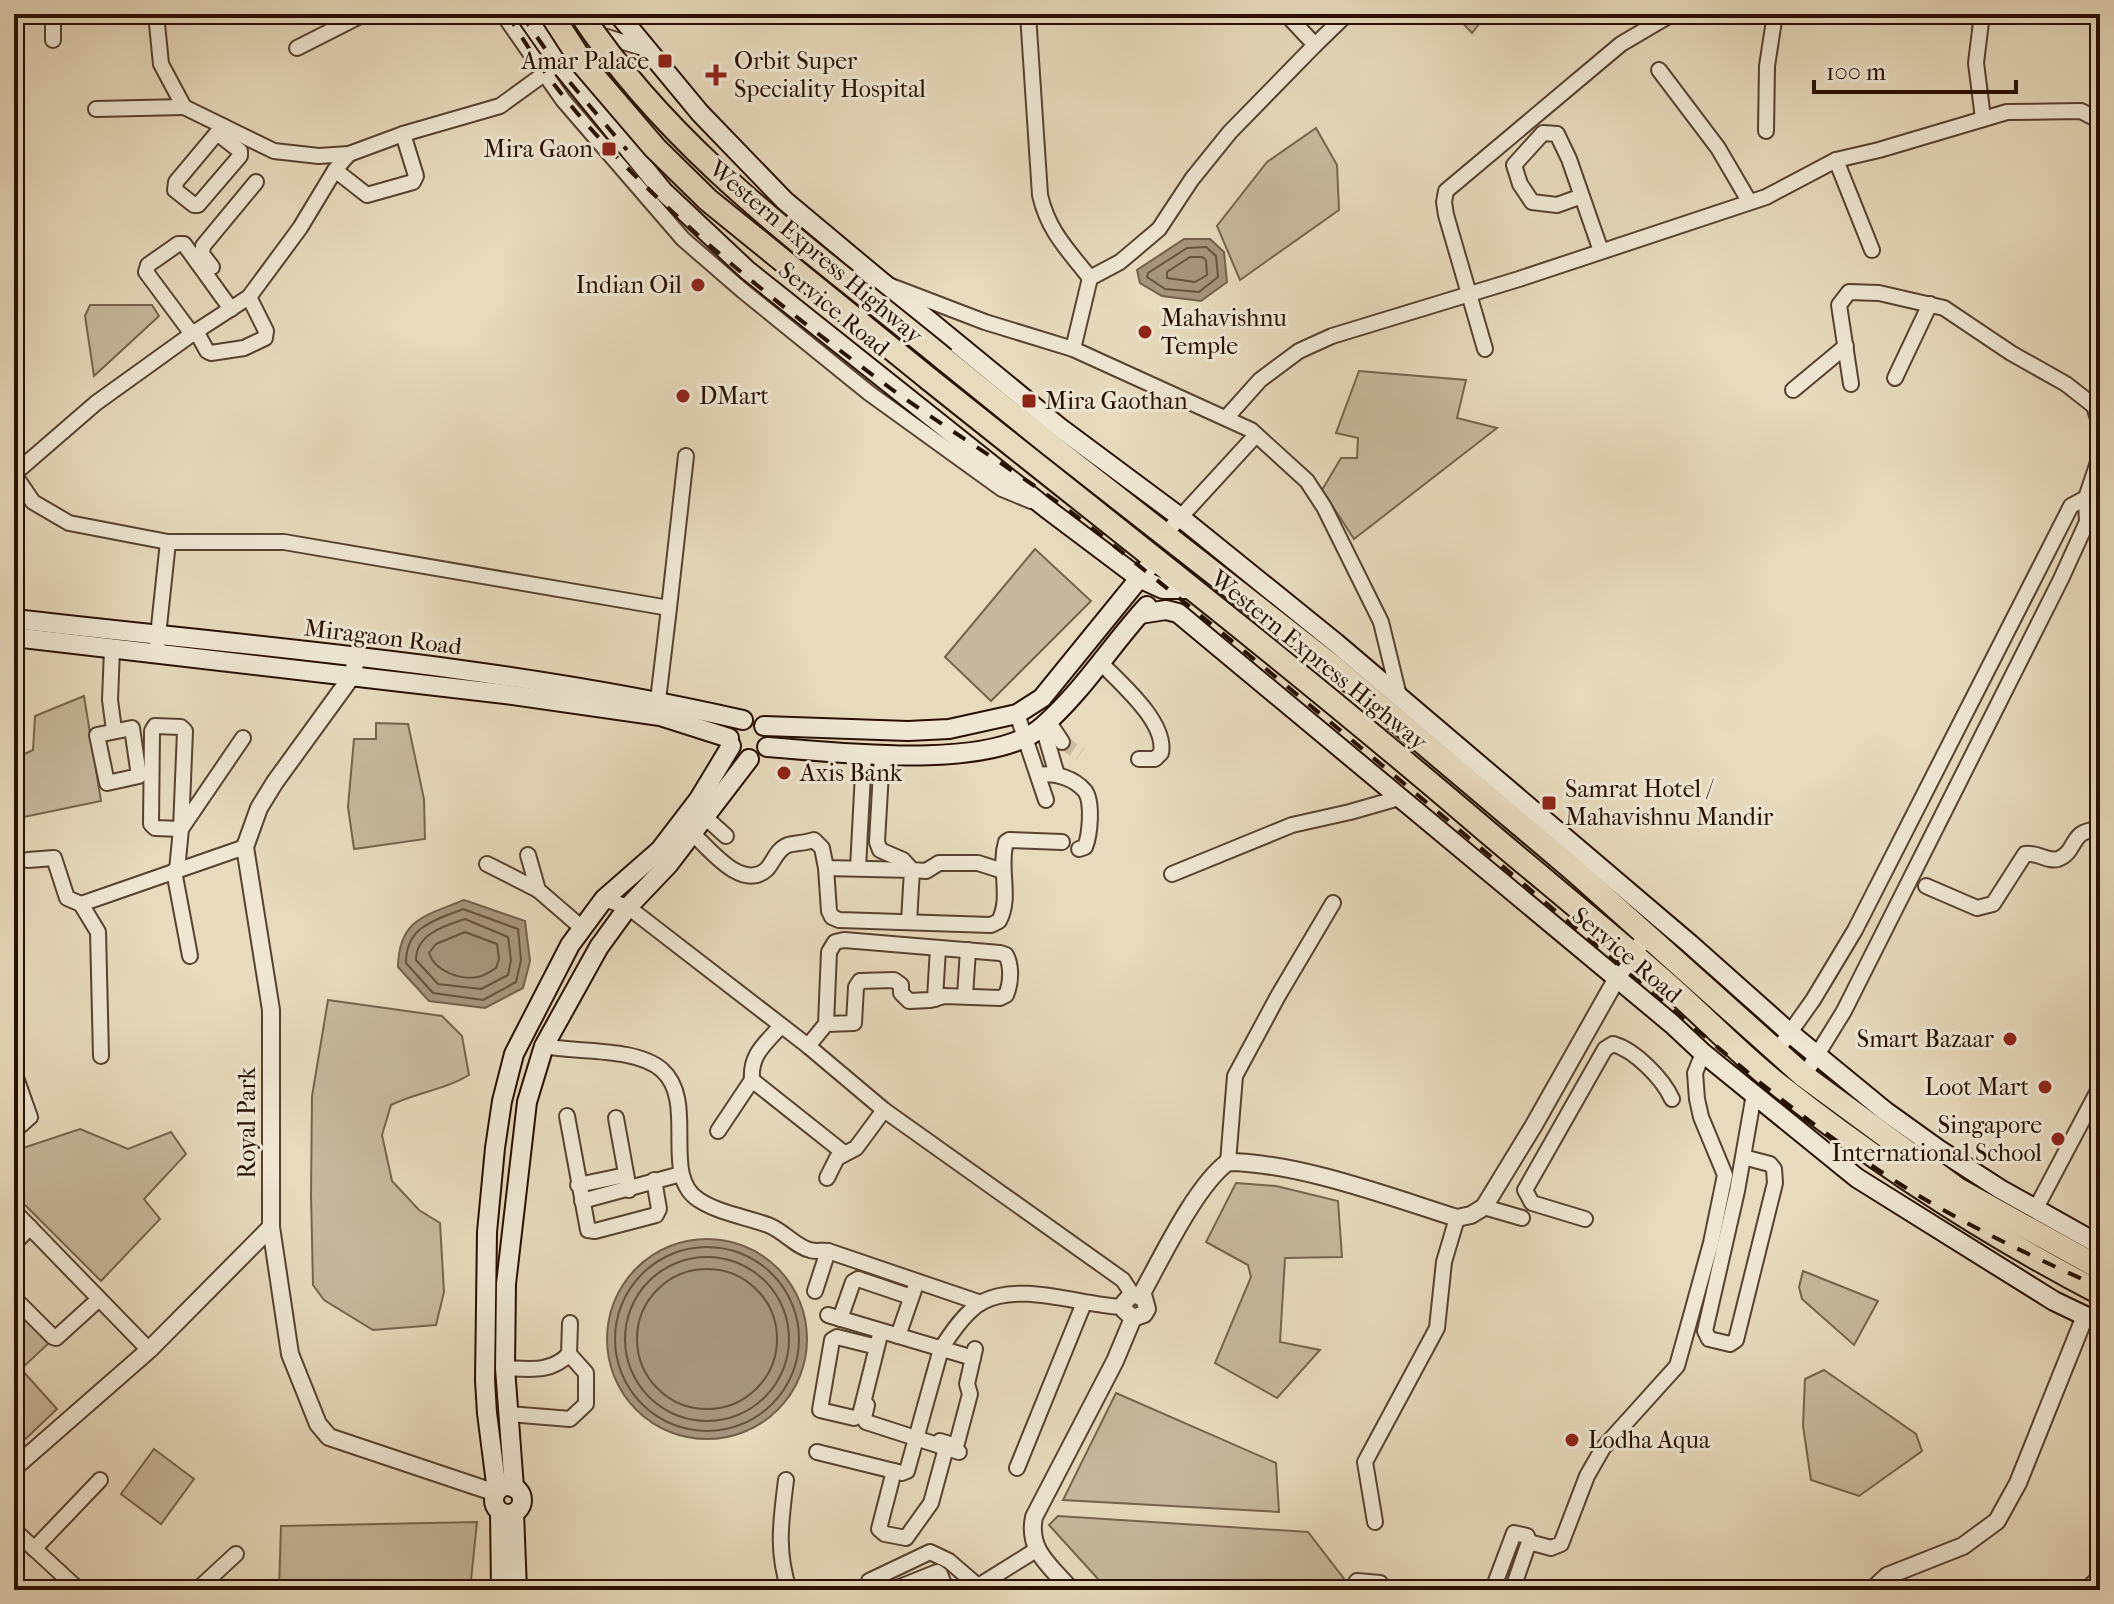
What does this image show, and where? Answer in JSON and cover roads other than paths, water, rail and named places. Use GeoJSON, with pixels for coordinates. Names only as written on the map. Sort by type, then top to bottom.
{"type":"FeatureCollection","features":[{"type":"Feature","properties":{"kind":"highway","name":"Western Express Highway"},"geometry":{"type":"LineString","coordinates":[[551,14],[594,77],[655,148],[708,200],[1190,589],[1316,686],[1632,954],[1778,1085],[1951,1207],[2039,1261],[2100,1293]]}},
{"type":"Feature","properties":{"kind":"highway","name":"Western Express Highway"},"geometry":{"type":"LineString","coordinates":[[581,14],[605,50],[673,130],[728,182],[1049,444],[1172,526],[1575,871],[1804,1076],[1959,1190],[2100,1268]]}},
{"type":"Feature","properties":{"kind":"main road","name":"Service Road"},"geometry":{"type":"LineString","coordinates":[[525,14],[552,68],[663,191],[737,261],[770,300],[1139,578],[1163,589]]}},
{"type":"Feature","properties":{"kind":"main road"},"geometry":{"type":"LineString","coordinates":[[618,14],[700,113],[785,201],[1059,427],[1172,526],[1399,696],[1790,1033],[1938,1149],[2039,1212],[2100,1245]]}},
{"type":"Feature","properties":{"kind":"main road"},"geometry":{"type":"LineString","coordinates":[[764,726],[908,731],[949,729],[1017,714],[1042,698],[1155,559]]}},
{"type":"Feature","properties":{"kind":"main road"},"geometry":{"type":"LineString","coordinates":[[767,747],[873,754],[954,754],[979,751],[1026,737],[1045,724],[1163,589],[1190,589]]}},
{"type":"Feature","properties":{"kind":"main road","name":"Service Road"},"geometry":{"type":"LineString","coordinates":[[1140,614],[1166,610],[1178,613],[1703,1053],[1857,1178],[2054,1301],[2093,1320]]}},
{"type":"Feature","properties":{"kind":"main road","name":"Miragaon Road"},"geometry":{"type":"LineString","coordinates":[[14,619],[352,676],[660,716],[730,742]]}},
{"type":"Feature","properties":{"kind":"main road","name":"Miragaon Road"},"geometry":{"type":"LineString","coordinates":[[14,637],[112,649],[157,645],[357,657],[658,700],[743,720]]}},
{"type":"Feature","properties":{"kind":"main road"},"geometry":{"type":"LineString","coordinates":[[517,1590],[486,1391],[487,1232],[502,1101],[514,1054],[570,945],[582,928],[604,899],[660,850],[699,799],[730,742],[736,724],[743,720],[759,721],[769,740],[767,747],[749,759],[741,757],[730,742]]}},
{"type":"Feature","properties":{"kind":"main road"},"geometry":{"type":"LineString","coordinates":[[501,1590],[509,1414],[505,1368],[506,1284],[527,1102],[544,1046],[599,947],[628,907],[706,818],[749,759]]}},
{"type":"Feature","properties":{"kind":"main road"},"geometry":{"type":"LineString","coordinates":[[532,1016],[555,1028]]}},
{"type":"Feature","properties":{"kind":"street"},"geometry":{"type":"LineString","coordinates":[[53,14],[53,40]]}},
{"type":"Feature","properties":{"kind":"street"},"geometry":{"type":"LineString","coordinates":[[156,14],[161,64],[184,107],[220,130],[286,154],[349,154],[403,134],[500,106],[581,45],[595,25],[595,14]]}},
{"type":"Feature","properties":{"kind":"street"},"geometry":{"type":"LineString","coordinates":[[503,14],[552,68]]}},
{"type":"Feature","properties":{"kind":"street"},"geometry":{"type":"LineString","coordinates":[[1028,14],[1040,195],[1049,226],[1090,278]]}},
{"type":"Feature","properties":{"kind":"street"},"geometry":{"type":"LineString","coordinates":[[1286,14],[1315,45]]}},
{"type":"Feature","properties":{"kind":"street"},"geometry":{"type":"LineString","coordinates":[[1073,349],[1090,278],[1120,262],[1159,229],[1192,179],[1230,132],[1347,14]]}},
{"type":"Feature","properties":{"kind":"street"},"geometry":{"type":"LineString","coordinates":[[1485,349],[1446,215],[1446,191],[1621,44],[1672,14]]}},
{"type":"Feature","properties":{"kind":"street"},"geometry":{"type":"LineString","coordinates":[[1766,131],[1767,66],[1775,14]]}},
{"type":"Feature","properties":{"kind":"street"},"geometry":{"type":"LineString","coordinates":[[1982,14],[1976,63],[1983,118]]}},
{"type":"Feature","properties":{"kind":"street"},"geometry":{"type":"LineString","coordinates":[[297,48],[361,15]]}},
{"type":"Feature","properties":{"kind":"street"},"geometry":{"type":"LineString","coordinates":[[581,45],[607,37],[646,49]]}},
{"type":"Feature","properties":{"kind":"street"},"geometry":{"type":"LineString","coordinates":[[1659,70],[1718,148],[1749,201]]}},
{"type":"Feature","properties":{"kind":"street"},"geometry":{"type":"LineString","coordinates":[[96,109],[184,107]]}},
{"type":"Feature","properties":{"kind":"street"},"geometry":{"type":"LineString","coordinates":[[1226,418],[1260,380],[1299,351],[1332,336],[1766,197],[1836,160],[2007,112],[2081,111],[2100,121]]}},
{"type":"Feature","properties":{"kind":"street"},"geometry":{"type":"LineString","coordinates":[[220,130],[240,151],[240,156],[198,205],[194,205],[174,186],[220,130]]}},
{"type":"Feature","properties":{"kind":"street"},"geometry":{"type":"LineString","coordinates":[[1582,196],[1557,205],[1532,202],[1515,172],[1517,158],[1543,133],[1557,134],[1582,196],[1601,251]]}},
{"type":"Feature","properties":{"kind":"street"},"geometry":{"type":"LineString","coordinates":[[335,170],[367,195],[413,182],[416,176],[403,134]]}},
{"type":"Feature","properties":{"kind":"street"},"geometry":{"type":"LineString","coordinates":[[349,154],[335,170],[300,228],[240,303],[96,403],[14,474],[33,502],[69,523],[168,542],[284,542],[669,608]]}},
{"type":"Feature","properties":{"kind":"street"},"geometry":{"type":"LineString","coordinates":[[1836,160],[1872,250]]}},
{"type":"Feature","properties":{"kind":"street"},"geometry":{"type":"LineString","coordinates":[[240,303],[202,254],[202,249],[256,182]]}},
{"type":"Feature","properties":{"kind":"street"},"geometry":{"type":"LineString","coordinates":[[178,244],[184,244],[266,331],[265,338],[244,348],[211,353],[194,333],[146,272],[148,265],[178,244]]}},
{"type":"Feature","properties":{"kind":"street"},"geometry":{"type":"LineString","coordinates":[[882,282],[985,322],[1073,349],[1226,418],[1256,435],[1307,481],[1324,507],[1381,622],[1399,696]]}},
{"type":"Feature","properties":{"kind":"street"},"geometry":{"type":"LineString","coordinates":[[1851,384],[1839,305],[1849,292],[1879,293],[1944,308],[2011,353],[2066,384],[2094,406],[2100,425]]}},
{"type":"Feature","properties":{"kind":"street"},"geometry":{"type":"LineString","coordinates":[[1895,378],[1930,304]]}},
{"type":"Feature","properties":{"kind":"street"},"geometry":{"type":"LineString","coordinates":[[1793,390],[1846,346]]}},
{"type":"Feature","properties":{"kind":"street"},"geometry":{"type":"LineString","coordinates":[[1172,526],[1256,435]]}},
{"type":"Feature","properties":{"kind":"street"},"geometry":{"type":"LineString","coordinates":[[658,700],[686,456]]}},
{"type":"Feature","properties":{"kind":"street"},"geometry":{"type":"LineString","coordinates":[[1804,1076],[1844,1011],[2024,654],[2087,522],[2086,498],[2100,456]]}},
{"type":"Feature","properties":{"kind":"street"},"geometry":{"type":"LineString","coordinates":[[2086,498],[2100,505]]}},
{"type":"Feature","properties":{"kind":"street"},"geometry":{"type":"LineString","coordinates":[[1776,1052],[1813,1000],[1855,930],[2071,506],[2086,498]]}},
{"type":"Feature","properties":{"kind":"street"},"geometry":{"type":"LineString","coordinates":[[157,645],[168,542]]}},
{"type":"Feature","properties":{"kind":"street"},"geometry":{"type":"LineString","coordinates":[[2024,598],[2045,610]]}},
{"type":"Feature","properties":{"kind":"street"},"geometry":{"type":"LineString","coordinates":[[2003,640],[2024,654]]}},
{"type":"Feature","properties":{"kind":"street"},"geometry":{"type":"LineString","coordinates":[[112,649],[110,700],[114,730]]}},
{"type":"Feature","properties":{"kind":"street","name":"Royal Park"},"geometry":{"type":"LineString","coordinates":[[357,657],[352,676],[259,808],[245,847],[271,1010],[271,1227],[290,1354],[318,1424],[336,1441],[504,1499]]}},
{"type":"Feature","properties":{"kind":"street"},"geometry":{"type":"LineString","coordinates":[[1100,662],[1146,711],[1161,735],[1161,753],[1155,759],[1139,759]]}},
{"type":"Feature","properties":{"kind":"street"},"geometry":{"type":"LineString","coordinates":[[14,676],[14,732]]}},
{"type":"Feature","properties":{"kind":"street"},"geometry":{"type":"LineString","coordinates":[[1017,714],[1046,800]]}},
{"type":"Feature","properties":{"kind":"street"},"geometry":{"type":"LineString","coordinates":[[1045,724],[1062,742]]}},
{"type":"Feature","properties":{"kind":"street"},"geometry":{"type":"LineString","coordinates":[[1045,724],[1057,775]]}},
{"type":"Feature","properties":{"kind":"street"},"geometry":{"type":"LineString","coordinates":[[181,829],[155,828],[151,824],[152,731],[155,726],[181,727],[185,731],[181,829],[176,870],[190,956]]}},
{"type":"Feature","properties":{"kind":"street"},"geometry":{"type":"LineString","coordinates":[[181,829],[243,738]]}},
{"type":"Feature","properties":{"kind":"street"},"geometry":{"type":"LineString","coordinates":[[873,754],[877,842],[880,850],[903,860],[912,870],[909,922]]}},
{"type":"Feature","properties":{"kind":"street"},"geometry":{"type":"LineString","coordinates":[[858,868],[873,754]]}},
{"type":"Feature","properties":{"kind":"street"},"geometry":{"type":"LineString","coordinates":[[1039,775],[1057,775],[1081,788],[1089,800],[1088,839],[1085,847],[1079,849]]}},
{"type":"Feature","properties":{"kind":"street"},"geometry":{"type":"LineString","coordinates":[[1172,874],[1292,825],[1399,798]]}},
{"type":"Feature","properties":{"kind":"street"},"geometry":{"type":"LineString","coordinates":[[706,818],[726,836]]}},
{"type":"Feature","properties":{"kind":"street"},"geometry":{"type":"LineString","coordinates":[[1911,877],[1925,878],[1926,886],[1977,908],[1984,907],[1993,904],[2025,854],[2033,852],[2054,860],[2060,858],[2080,833],[2100,830]]}},
{"type":"Feature","properties":{"kind":"street"},"geometry":{"type":"LineString","coordinates":[[693,834],[732,870],[743,875],[760,874],[787,845],[814,840],[822,848],[829,911],[832,917],[839,920],[991,925],[999,921],[1005,904],[1003,871],[1005,845],[1009,840],[1062,842]]}},
{"type":"Feature","properties":{"kind":"street"},"geometry":{"type":"LineString","coordinates":[[81,904],[245,847]]}},
{"type":"Feature","properties":{"kind":"street"},"geometry":{"type":"LineString","coordinates":[[528,855],[538,890]]}},
{"type":"Feature","properties":{"kind":"street"},"geometry":{"type":"LineString","coordinates":[[28,860],[54,858],[67,898],[81,904],[98,932],[101,1056]]}},
{"type":"Feature","properties":{"kind":"street"},"geometry":{"type":"LineString","coordinates":[[826,868],[926,871],[939,863],[978,863],[1003,871]]}},
{"type":"Feature","properties":{"kind":"street"},"geometry":{"type":"LineString","coordinates":[[487,864],[538,890],[582,928]]}},
{"type":"Feature","properties":{"kind":"street"},"geometry":{"type":"LineString","coordinates":[[604,899],[628,907],[808,1046],[884,1110],[1123,1280],[1133,1304]]}},
{"type":"Feature","properties":{"kind":"street"},"geometry":{"type":"LineString","coordinates":[[1228,1162],[1235,1076],[1333,903]]}},
{"type":"Feature","properties":{"kind":"street"},"geometry":{"type":"LineString","coordinates":[[1855,930],[1877,944]]}},
{"type":"Feature","properties":{"kind":"street"},"geometry":{"type":"LineString","coordinates":[[1064,1588],[1036,1550],[1032,1540],[1034,1517],[1115,1361],[1133,1304],[1186,1214],[1217,1171],[1228,1162],[1251,1162],[1331,1180],[1457,1218],[1471,1215],[1484,1207],[1617,978],[1647,935]]}},
{"type":"Feature","properties":{"kind":"street"},"geometry":{"type":"LineString","coordinates":[[808,1046],[826,1024],[829,952],[835,942],[844,940],[968,950],[1006,955],[1009,961],[1009,988],[1006,995],[1000,998],[944,996],[909,1001],[901,993],[901,985],[894,980],[860,981],[856,987],[854,1023],[826,1024]]}},
{"type":"Feature","properties":{"kind":"street"},"geometry":{"type":"LineString","coordinates":[[935,999],[938,948]]}},
{"type":"Feature","properties":{"kind":"street"},"geometry":{"type":"LineString","coordinates":[[965,996],[968,950]]}},
{"type":"Feature","properties":{"kind":"street"},"geometry":{"type":"LineString","coordinates":[[718,1131],[752,1080],[751,1065],[755,1057],[780,1027]]}},
{"type":"Feature","properties":{"kind":"street"},"geometry":{"type":"LineString","coordinates":[[1585,1219],[1532,1203],[1525,1190],[1605,1049],[1613,1044],[1623,1047],[1656,1074],[1672,1099]]}},
{"type":"Feature","properties":{"kind":"street"},"geometry":{"type":"LineString","coordinates":[[544,1046],[623,1055],[644,1059],[661,1068],[673,1082],[678,1098],[681,1174],[697,1199],[785,1232],[812,1251],[828,1251],[981,1303],[1023,1294],[1084,1303],[1133,1304]]}},
{"type":"Feature","properties":{"kind":"street"},"geometry":{"type":"LineString","coordinates":[[1529,1542],[1551,1548],[1561,1544],[1587,1476],[1603,1448],[1677,1366],[1711,1243],[1725,1175],[1701,1117],[1697,1099],[1695,1073],[1703,1053]]}},
{"type":"Feature","properties":{"kind":"street"},"geometry":{"type":"LineString","coordinates":[[14,1072],[30,1112],[30,1117],[18,1127]]}},
{"type":"Feature","properties":{"kind":"street"},"geometry":{"type":"LineString","coordinates":[[752,1080],[844,1153]]}},
{"type":"Feature","properties":{"kind":"street"},"geometry":{"type":"LineString","coordinates":[[2039,1212],[2086,1122],[2100,1087]]}},
{"type":"Feature","properties":{"kind":"street"},"geometry":{"type":"LineString","coordinates":[[1743,1157],[1770,1164],[1774,1169],[1775,1183],[1736,1340],[1730,1344],[1709,1339],[1705,1331],[1754,1094]]}},
{"type":"Feature","properties":{"kind":"street"},"geometry":{"type":"LineString","coordinates":[[14,1102],[18,1127]]}},
{"type":"Feature","properties":{"kind":"street"},"geometry":{"type":"LineString","coordinates":[[2086,1122],[2100,1106]]}},
{"type":"Feature","properties":{"kind":"street"},"geometry":{"type":"LineString","coordinates":[[1544,1108],[1564,1119]]}},
{"type":"Feature","properties":{"kind":"street"},"geometry":{"type":"LineString","coordinates":[[827,1178],[837,1158],[856,1148],[884,1110]]}},
{"type":"Feature","properties":{"kind":"street"},"geometry":{"type":"LineString","coordinates":[[567,1116],[587,1228],[592,1231],[656,1215],[659,1209],[654,1180]]}},
{"type":"Feature","properties":{"kind":"street"},"geometry":{"type":"LineString","coordinates":[[616,1118],[629,1190]]}},
{"type":"Feature","properties":{"kind":"street"},"geometry":{"type":"LineString","coordinates":[[582,1201],[681,1174]]}},
{"type":"Feature","properties":{"kind":"street"},"geometry":{"type":"LineString","coordinates":[[578,1185],[626,1175]]}},
{"type":"Feature","properties":{"kind":"street"},"geometry":{"type":"LineString","coordinates":[[1484,1207],[1522,1218]]}},
{"type":"Feature","properties":{"kind":"street"},"geometry":{"type":"LineString","coordinates":[[14,1211],[149,1350]]}},
{"type":"Feature","properties":{"kind":"street"},"geometry":{"type":"LineString","coordinates":[[1375,1522],[1365,1462],[1437,1328],[1444,1262],[1457,1218]]}},
{"type":"Feature","properties":{"kind":"street"},"geometry":{"type":"LineString","coordinates":[[14,1244],[30,1227]]}},
{"type":"Feature","properties":{"kind":"street"},"geometry":{"type":"LineString","coordinates":[[14,1468],[149,1350],[271,1227]]}},
{"type":"Feature","properties":{"kind":"street"},"geometry":{"type":"LineString","coordinates":[[815,1291],[828,1251]]}},
{"type":"Feature","properties":{"kind":"street"},"geometry":{"type":"LineString","coordinates":[[911,1297],[855,1280],[834,1317],[941,1349],[974,1353],[967,1384],[970,1394],[956,1444],[916,1437]]}},
{"type":"Feature","properties":{"kind":"street"},"geometry":{"type":"LineString","coordinates":[[877,1347],[837,1337],[832,1340],[820,1410],[858,1418],[877,1347],[911,1297],[917,1281]]}},
{"type":"Feature","properties":{"kind":"street"},"geometry":{"type":"LineString","coordinates":[[14,1298],[56,1338],[99,1299]]}},
{"type":"Feature","properties":{"kind":"street"},"geometry":{"type":"LineString","coordinates":[[889,1333],[865,1421],[916,1437],[952,1450],[931,1503],[906,1538],[885,1534],[879,1529],[899,1472],[916,1437],[941,1349],[950,1333],[981,1303]]}},
{"type":"Feature","properties":{"kind":"street"},"geometry":{"type":"LineString","coordinates":[[1017,1468],[1084,1303]]}},
{"type":"Feature","properties":{"kind":"street"},"geometry":{"type":"LineString","coordinates":[[1872,1590],[1887,1576],[1963,1546],[1997,1521],[2018,1483],[2093,1320]]}},
{"type":"Feature","properties":{"kind":"street"},"geometry":{"type":"LineString","coordinates":[[509,1414],[570,1419],[586,1404],[586,1373],[569,1354],[570,1323]]}},
{"type":"Feature","properties":{"kind":"street"},"geometry":{"type":"LineString","coordinates":[[505,1368],[556,1366],[569,1354]]}},
{"type":"Feature","properties":{"kind":"street"},"geometry":{"type":"LineString","coordinates":[[817,1452],[899,1472]]}},
{"type":"Feature","properties":{"kind":"street"},"geometry":{"type":"LineString","coordinates":[[34,1549],[100,1480]]}},
{"type":"Feature","properties":{"kind":"street"},"geometry":{"type":"LineString","coordinates":[[786,1480],[780,1549],[781,1565],[789,1590]]}},
{"type":"Feature","properties":{"kind":"street"},"geometry":{"type":"LineString","coordinates":[[14,1530],[79,1590]]}},
{"type":"Feature","properties":{"kind":"street"},"geometry":{"type":"LineString","coordinates":[[869,1581],[930,1552],[949,1561],[975,1588],[1036,1550]]}},
{"type":"Feature","properties":{"kind":"street"},"geometry":{"type":"LineString","coordinates":[[197,1590],[236,1554]]}},
{"type":"Feature","properties":{"kind":"street"},"geometry":{"type":"LineString","coordinates":[[892,1590],[937,1572],[946,1590]]}},
{"type":"Feature","properties":{"kind":"street"},"geometry":{"type":"LineString","coordinates":[[1351,1590],[1357,1581],[1380,1583],[1383,1590]]}},
{"type":"Feature","properties":{"kind":"street"},"geometry":{"type":"LineString","coordinates":[[2087,1590],[2093,1583],[2100,1586]]}},
{"type":"Feature","properties":{"kind":"water"},"geometry":{"type":"Polygon","coordinates":[[[1184,239],[1210,239],[1224,252],[1227,282],[1201,301],[1162,296],[1140,283],[1137,270],[1184,239]]]}},
{"type":"Feature","properties":{"kind":"water"},"geometry":{"type":"Polygon","coordinates":[[[464,900],[525,921],[530,961],[523,988],[485,1008],[429,1001],[398,967],[403,939],[409,929],[426,916],[464,900]]]}},
{"type":"Feature","properties":{"kind":"water"},"geometry":{"type":"Polygon","coordinates":[[[707,1239],[745,1247],[778,1268],[799,1301],[807,1339],[799,1377],[778,1410],[745,1431],[707,1439],[669,1431],[636,1410],[615,1377],[607,1339],[615,1301],[636,1268],[669,1247],[707,1239]]]}},
{"type":"Feature","properties":{"kind":"tunnel"},"geometry":{"type":"LineString","coordinates":[[1062,742],[1080,754]]}},
{"type":"Feature","properties":{"kind":"railway"},"geometry":{"type":"LineString","coordinates":[[507,14],[553,83],[627,167],[668,208],[800,320],[890,388],[1088,525],[1811,1122],[1884,1174],[1951,1214],[2100,1287]]}},
{"type":"Feature","properties":{"kind":"railway"},"geometry":{"type":"LineString","coordinates":[[521,14],[562,73],[627,150]]}},
{"type":"Feature","properties":{"kind":"place","name":"Amar Palace"},"geometry":{"type":"Point","coordinates":[665,61]}},
{"type":"Feature","properties":{"kind":"place","name":"Orbit Super Speciality Hospital"},"geometry":{"type":"Point","coordinates":[716,75]}},
{"type":"Feature","properties":{"kind":"place","name":"Mira Gaon"},"geometry":{"type":"Point","coordinates":[609,149]}},
{"type":"Feature","properties":{"kind":"place","name":"Indian Oil"},"geometry":{"type":"Point","coordinates":[698,285]}},
{"type":"Feature","properties":{"kind":"place","name":"Mahavishnu Temple"},"geometry":{"type":"Point","coordinates":[1145,332]}},
{"type":"Feature","properties":{"kind":"place","name":"DMart"},"geometry":{"type":"Point","coordinates":[683,396]}},
{"type":"Feature","properties":{"kind":"place","name":"Mira Gaothan"},"geometry":{"type":"Point","coordinates":[1029,401]}},
{"type":"Feature","properties":{"kind":"place","name":"Axis Bank"},"geometry":{"type":"Point","coordinates":[784,773]}},
{"type":"Feature","properties":{"kind":"place","name":"Samrat Hotel / Mahavishnu Mandir"},"geometry":{"type":"Point","coordinates":[1549,803]}},
{"type":"Feature","properties":{"kind":"place","name":"Smart Bazaar"},"geometry":{"type":"Point","coordinates":[2010,1039]}},
{"type":"Feature","properties":{"kind":"place","name":"Loot Mart"},"geometry":{"type":"Point","coordinates":[2045,1087]}},
{"type":"Feature","properties":{"kind":"place","name":"Singapore International School"},"geometry":{"type":"Point","coordinates":[2058,1139]}},
{"type":"Feature","properties":{"kind":"place","name":"Lodha Aqua"},"geometry":{"type":"Point","coordinates":[1572,1440]}}]}
